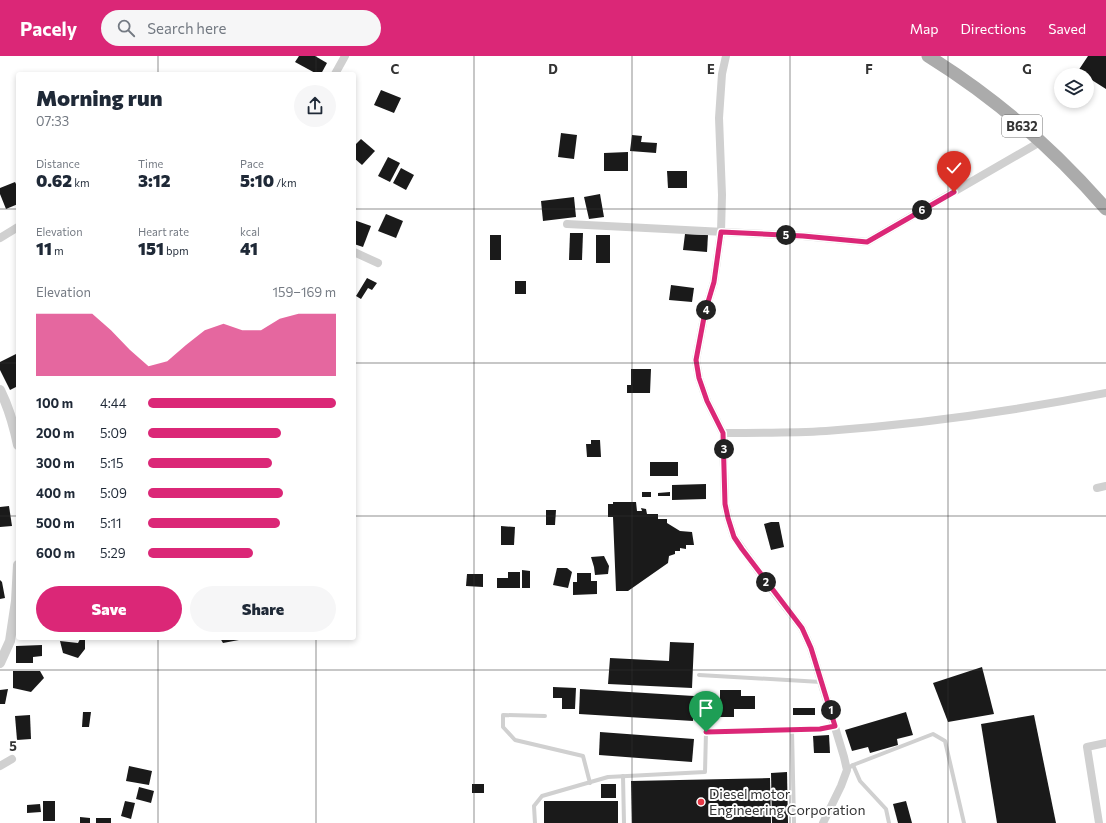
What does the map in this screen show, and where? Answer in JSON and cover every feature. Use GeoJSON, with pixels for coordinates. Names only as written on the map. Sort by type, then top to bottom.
{"type":"FeatureCollection","features":[{"type":"Feature","properties":{"kind":"main road","name":"B632"},"geometry":{"type":"LineString","coordinates":[[928,56],[963,79],[1040,142],[1061,161],[1106,209]]}},
{"type":"Feature","properties":{"kind":"street"},"geometry":{"type":"LineString","coordinates":[[335,72],[345,56]]}},
{"type":"Feature","properties":{"kind":"street"},"geometry":{"type":"LineString","coordinates":[[726,56],[722,74],[719,118],[722,195],[721,232],[714,282],[705,312],[696,360],[699,378],[707,401],[723,433],[725,504],[734,537],[802,628],[811,648],[822,682],[844,758],[850,768],[823,823]]}},
{"type":"Feature","properties":{"kind":"street"},"geometry":{"type":"LineString","coordinates":[[567,224],[803,236],[867,242],[1040,142]]}},
{"type":"Feature","properties":{"kind":"street"},"geometry":{"type":"LineString","coordinates":[[0,238],[16,228]]}},
{"type":"Feature","properties":{"kind":"street"},"geometry":{"type":"LineString","coordinates":[[356,253],[378,263]]}},
{"type":"Feature","properties":{"kind":"street"},"geometry":{"type":"LineString","coordinates":[[0,390],[6,402],[16,436]]}},
{"type":"Feature","properties":{"kind":"street"},"geometry":{"type":"LineString","coordinates":[[723,433],[825,431],[899,425],[971,416],[1106,392]]}},
{"type":"Feature","properties":{"kind":"street"},"geometry":{"type":"LineString","coordinates":[[1097,488],[1106,486]]}},
{"type":"Feature","properties":{"kind":"street"},"geometry":{"type":"LineString","coordinates":[[0,663],[10,641],[16,601]]}},
{"type":"Feature","properties":{"kind":"street"},"geometry":{"type":"LineString","coordinates":[[1099,823],[1087,747],[1106,743]]}},
{"type":"Feature","properties":{"kind":"street"},"geometry":{"type":"LineString","coordinates":[[0,766],[12,759]]}},
{"type":"Feature","properties":{"kind":"lane"},"geometry":{"type":"LineString","coordinates":[[699,674],[822,682]]}},
{"type":"Feature","properties":{"kind":"lane"},"geometry":{"type":"LineString","coordinates":[[544,716],[503,715],[503,727],[515,740],[583,756],[590,782]]}},
{"type":"Feature","properties":{"kind":"lane"},"geometry":{"type":"LineString","coordinates":[[535,823],[534,806],[542,796],[608,777],[705,772],[706,732],[820,729],[835,726]]}},
{"type":"Feature","properties":{"kind":"lane"},"geometry":{"type":"LineString","coordinates":[[792,730],[794,823]]}},
{"type":"Feature","properties":{"kind":"lane"},"geometry":{"type":"LineString","coordinates":[[889,823],[886,809],[850,768],[933,734],[945,741],[964,823]]}},
{"type":"Feature","properties":{"kind":"lane"},"geometry":{"type":"LineString","coordinates":[[623,776],[624,823]]}},
{"type":"Feature","properties":{"kind":"building"},"geometry":{"type":"Polygon","coordinates":[[[299,56],[315,56],[327,63],[322,72],[313,72],[295,62],[299,56]]]}},
{"type":"Feature","properties":{"kind":"building"},"geometry":{"type":"Polygon","coordinates":[[[1088,56],[1106,56],[1106,89],[1094,81],[1094,68],[1080,68],[1088,56]]]}},
{"type":"Feature","properties":{"kind":"building"},"geometry":{"type":"Polygon","coordinates":[[[381,90],[401,98],[394,113],[374,105],[381,90]]]}},
{"type":"Feature","properties":{"kind":"building"},"geometry":{"type":"Polygon","coordinates":[[[561,133],[577,135],[574,159],[558,157],[561,133]]]}},
{"type":"Feature","properties":{"kind":"building"},"geometry":{"type":"Polygon","coordinates":[[[632,135],[642,136],[641,142],[657,143],[656,153],[630,151],[632,135]]]}},
{"type":"Feature","properties":{"kind":"building"},"geometry":{"type":"Polygon","coordinates":[[[361,139],[375,151],[362,165],[356,160],[356,144],[361,139]]]}},
{"type":"Feature","properties":{"kind":"building"},"geometry":{"type":"Polygon","coordinates":[[[628,152],[628,171],[604,171],[604,153],[628,152]]]}},
{"type":"Feature","properties":{"kind":"building"},"geometry":{"type":"Polygon","coordinates":[[[388,157],[400,163],[390,182],[378,176],[388,157]]]}},
{"type":"Feature","properties":{"kind":"building"},"geometry":{"type":"Polygon","coordinates":[[[401,168],[414,175],[406,190],[393,183],[401,168]]]}},
{"type":"Feature","properties":{"kind":"building"},"geometry":{"type":"Polygon","coordinates":[[[667,171],[687,171],[687,188],[668,188],[667,171]]]}},
{"type":"Feature","properties":{"kind":"building"},"geometry":{"type":"Polygon","coordinates":[[[15,182],[16,205],[6,209],[0,194],[0,188],[15,182]]]}},
{"type":"Feature","properties":{"kind":"building"},"geometry":{"type":"Polygon","coordinates":[[[600,194],[604,217],[589,219],[584,197],[600,194]]]}},
{"type":"Feature","properties":{"kind":"building"},"geometry":{"type":"Polygon","coordinates":[[[574,197],[576,217],[543,221],[541,201],[574,197]]]}},
{"type":"Feature","properties":{"kind":"building"},"geometry":{"type":"Polygon","coordinates":[[[386,214],[403,221],[396,238],[378,231],[386,214]]]}},
{"type":"Feature","properties":{"kind":"building"},"geometry":{"type":"Polygon","coordinates":[[[356,221],[371,226],[363,247],[356,245],[356,221]]]}},
{"type":"Feature","properties":{"kind":"building"},"geometry":{"type":"Polygon","coordinates":[[[570,233],[583,233],[582,260],[569,260],[570,233]]]}},
{"type":"Feature","properties":{"kind":"building"},"geometry":{"type":"Polygon","coordinates":[[[685,234],[708,235],[707,252],[683,250],[685,234]]]}},
{"type":"Feature","properties":{"kind":"building"},"geometry":{"type":"Polygon","coordinates":[[[490,235],[501,235],[501,260],[490,260],[490,235]]]}},
{"type":"Feature","properties":{"kind":"building"},"geometry":{"type":"Polygon","coordinates":[[[596,235],[610,235],[610,263],[596,263],[596,235]]]}},
{"type":"Feature","properties":{"kind":"building"},"geometry":{"type":"Polygon","coordinates":[[[367,278],[377,283],[372,290],[368,288],[361,299],[356,296],[367,278]]]}},
{"type":"Feature","properties":{"kind":"building"},"geometry":{"type":"Polygon","coordinates":[[[515,281],[526,281],[526,294],[515,294],[515,281]]]}},
{"type":"Feature","properties":{"kind":"building"},"geometry":{"type":"Polygon","coordinates":[[[671,285],[694,288],[692,302],[669,300],[671,285]]]}},
{"type":"Feature","properties":{"kind":"building"},"geometry":{"type":"Polygon","coordinates":[[[16,354],[16,387],[10,390],[0,370],[0,362],[16,354]]]}},
{"type":"Feature","properties":{"kind":"building"},"geometry":{"type":"Polygon","coordinates":[[[631,369],[651,369],[650,393],[627,393],[627,385],[631,385],[631,369]]]}},
{"type":"Feature","properties":{"kind":"building"},"geometry":{"type":"Polygon","coordinates":[[[591,440],[600,440],[601,457],[587,457],[586,444],[591,444],[591,440]]]}},
{"type":"Feature","properties":{"kind":"building"},"geometry":{"type":"Polygon","coordinates":[[[650,462],[678,462],[678,476],[650,476],[650,462]]]}},
{"type":"Feature","properties":{"kind":"building"},"geometry":{"type":"Polygon","coordinates":[[[706,484],[706,499],[672,500],[672,485],[706,484]]]}},
{"type":"Feature","properties":{"kind":"building"},"geometry":{"type":"Polygon","coordinates":[[[642,492],[651,492],[651,497],[642,497],[642,492]]]}},
{"type":"Feature","properties":{"kind":"building"},"geometry":{"type":"Polygon","coordinates":[[[670,492],[670,496],[658,496],[658,493],[670,492]]]}},
{"type":"Feature","properties":{"kind":"building"},"geometry":{"type":"Polygon","coordinates":[[[613,502],[636,502],[637,511],[642,511],[641,508],[646,509],[647,514],[658,514],[658,519],[667,519],[667,523],[680,531],[692,532],[694,545],[686,545],[686,549],[680,548],[680,551],[675,551],[675,554],[669,556],[668,563],[628,591],[616,591],[613,517],[608,517],[608,504],[613,504],[613,502]]]}},
{"type":"Feature","properties":{"kind":"building"},"geometry":{"type":"Polygon","coordinates":[[[9,506],[12,526],[0,527],[0,507],[9,506]]]}},
{"type":"Feature","properties":{"kind":"building"},"geometry":{"type":"Polygon","coordinates":[[[546,510],[556,510],[555,525],[546,525],[546,510]]]}},
{"type":"Feature","properties":{"kind":"building"},"geometry":{"type":"Polygon","coordinates":[[[779,522],[784,547],[771,550],[764,524],[779,522]]]}},
{"type":"Feature","properties":{"kind":"building"},"geometry":{"type":"Polygon","coordinates":[[[501,526],[515,527],[514,545],[501,545],[501,526]]]}},
{"type":"Feature","properties":{"kind":"building"},"geometry":{"type":"Polygon","coordinates":[[[604,556],[609,566],[608,574],[595,575],[591,557],[604,556]]]}},
{"type":"Feature","properties":{"kind":"building"},"geometry":{"type":"Polygon","coordinates":[[[557,568],[567,568],[572,572],[568,588],[553,585],[557,568]]]}},
{"type":"Feature","properties":{"kind":"building"},"geometry":{"type":"Polygon","coordinates":[[[522,570],[530,571],[530,588],[522,588],[522,570]]]}},
{"type":"Feature","properties":{"kind":"building"},"geometry":{"type":"Polygon","coordinates":[[[508,572],[520,572],[520,588],[497,588],[497,578],[508,578],[508,572]]]}},
{"type":"Feature","properties":{"kind":"building"},"geometry":{"type":"Polygon","coordinates":[[[577,573],[591,573],[591,581],[597,581],[597,594],[573,595],[573,582],[577,582],[577,573]]]}},
{"type":"Feature","properties":{"kind":"building"},"geometry":{"type":"Polygon","coordinates":[[[467,574],[483,574],[483,587],[466,586],[467,574]]]}},
{"type":"Feature","properties":{"kind":"building"},"geometry":{"type":"Polygon","coordinates":[[[0,580],[2,582],[5,598],[0,599],[0,580]]]}},
{"type":"Feature","properties":{"kind":"building"},"geometry":{"type":"Polygon","coordinates":[[[80,640],[85,640],[85,649],[78,658],[63,653],[60,641],[78,643],[80,640]]]}},
{"type":"Feature","properties":{"kind":"building"},"geometry":{"type":"Polygon","coordinates":[[[221,640],[239,640],[223,643],[221,640]]]}},
{"type":"Feature","properties":{"kind":"building"},"geometry":{"type":"Polygon","coordinates":[[[670,642],[694,643],[692,688],[608,684],[610,658],[669,661],[670,642]]]}},
{"type":"Feature","properties":{"kind":"building"},"geometry":{"type":"Polygon","coordinates":[[[42,645],[42,656],[33,657],[33,663],[16,663],[16,646],[42,645]]]}},
{"type":"Feature","properties":{"kind":"building"},"geometry":{"type":"Polygon","coordinates":[[[982,667],[994,714],[948,722],[933,683],[982,667]]]}},
{"type":"Feature","properties":{"kind":"building"},"geometry":{"type":"Polygon","coordinates":[[[13,671],[40,671],[44,678],[31,692],[13,688],[13,671]]]}},
{"type":"Feature","properties":{"kind":"building"},"geometry":{"type":"Polygon","coordinates":[[[553,687],[576,688],[575,709],[562,709],[562,698],[553,698],[553,687]]]}},
{"type":"Feature","properties":{"kind":"building"},"geometry":{"type":"Polygon","coordinates":[[[8,689],[5,704],[0,704],[0,690],[8,689]]]}},
{"type":"Feature","properties":{"kind":"building"},"geometry":{"type":"Polygon","coordinates":[[[580,689],[694,696],[693,721],[579,714],[580,689]]]}},
{"type":"Feature","properties":{"kind":"building"},"geometry":{"type":"Polygon","coordinates":[[[720,690],[741,690],[741,696],[755,696],[755,709],[734,709],[734,717],[720,717],[720,690]]]}},
{"type":"Feature","properties":{"kind":"building"},"geometry":{"type":"Polygon","coordinates":[[[793,708],[815,708],[815,715],[793,715],[793,708]]]}},
{"type":"Feature","properties":{"kind":"building"},"geometry":{"type":"Polygon","coordinates":[[[83,712],[91,712],[89,727],[82,727],[83,712]]]}},
{"type":"Feature","properties":{"kind":"building"},"geometry":{"type":"Polygon","coordinates":[[[906,712],[913,735],[897,739],[898,745],[870,753],[868,747],[852,751],[845,730],[906,712]]]}},
{"type":"Feature","properties":{"kind":"building"},"geometry":{"type":"Polygon","coordinates":[[[30,715],[31,739],[17,740],[15,716],[30,715]]]}},
{"type":"Feature","properties":{"kind":"building"},"geometry":{"type":"Polygon","coordinates":[[[1034,715],[1056,823],[997,823],[981,724],[1034,715]]]}},
{"type":"Feature","properties":{"kind":"building"},"geometry":{"type":"Polygon","coordinates":[[[600,732],[694,739],[692,762],[599,755],[600,732]]]}},
{"type":"Feature","properties":{"kind":"building"},"geometry":{"type":"Polygon","coordinates":[[[829,735],[830,753],[814,753],[813,736],[829,735]]]}},
{"type":"Feature","properties":{"kind":"building"},"geometry":{"type":"Polygon","coordinates":[[[129,766],[152,771],[149,785],[126,781],[129,766]]]}},
{"type":"Feature","properties":{"kind":"building"},"geometry":{"type":"Polygon","coordinates":[[[787,772],[788,823],[772,823],[771,773],[787,772]]]}},
{"type":"Feature","properties":{"kind":"building","name":"Diesel motor Engineering Corporation"},"geometry":{"type":"Polygon","coordinates":[[[770,778],[771,823],[632,823],[631,781],[770,778]]]}},
{"type":"Feature","properties":{"kind":"building"},"geometry":{"type":"Polygon","coordinates":[[[472,784],[484,784],[484,793],[472,793],[472,784]]]}},
{"type":"Feature","properties":{"kind":"building"},"geometry":{"type":"Polygon","coordinates":[[[601,784],[616,784],[616,798],[601,798],[601,784]]]}},
{"type":"Feature","properties":{"kind":"building"},"geometry":{"type":"Polygon","coordinates":[[[139,787],[154,791],[151,803],[136,799],[139,787]]]}},
{"type":"Feature","properties":{"kind":"building"},"geometry":{"type":"Polygon","coordinates":[[[43,801],[55,801],[55,821],[43,821],[43,801]]]}},
{"type":"Feature","properties":{"kind":"building"},"geometry":{"type":"Polygon","coordinates":[[[125,801],[135,803],[131,819],[121,816],[125,801]]]}},
{"type":"Feature","properties":{"kind":"building"},"geometry":{"type":"Polygon","coordinates":[[[544,801],[618,801],[618,823],[544,823],[544,801]]]}},
{"type":"Feature","properties":{"kind":"building"},"geometry":{"type":"Polygon","coordinates":[[[906,801],[912,823],[898,823],[893,804],[906,801]]]}},
{"type":"Feature","properties":{"kind":"building"},"geometry":{"type":"Polygon","coordinates":[[[40,804],[41,812],[27,813],[27,805],[40,804]]]}},
{"type":"Feature","properties":{"kind":"building"},"geometry":{"type":"Polygon","coordinates":[[[80,817],[90,818],[90,823],[80,823],[80,817]]]}},
{"type":"Feature","properties":{"kind":"building"},"geometry":{"type":"Polygon","coordinates":[[[96,818],[111,818],[111,823],[96,823],[96,818]]]}},
{"type":"Feature","properties":{"kind":"place","name":"Diesel motor Engineering Corporation"},"geometry":{"type":"Point","coordinates":[701,802]}},
{"type":"Feature","properties":{"kind":"route"},"geometry":{"type":"LineString","coordinates":[[706,732],[820,729],[835,726],[811,648],[802,628],[742,549],[734,537],[728,518],[725,504],[726,483],[723,433],[707,401],[699,378],[696,360],[705,312],[714,282],[721,232],[803,236],[867,242],[954,192]]}}]}
